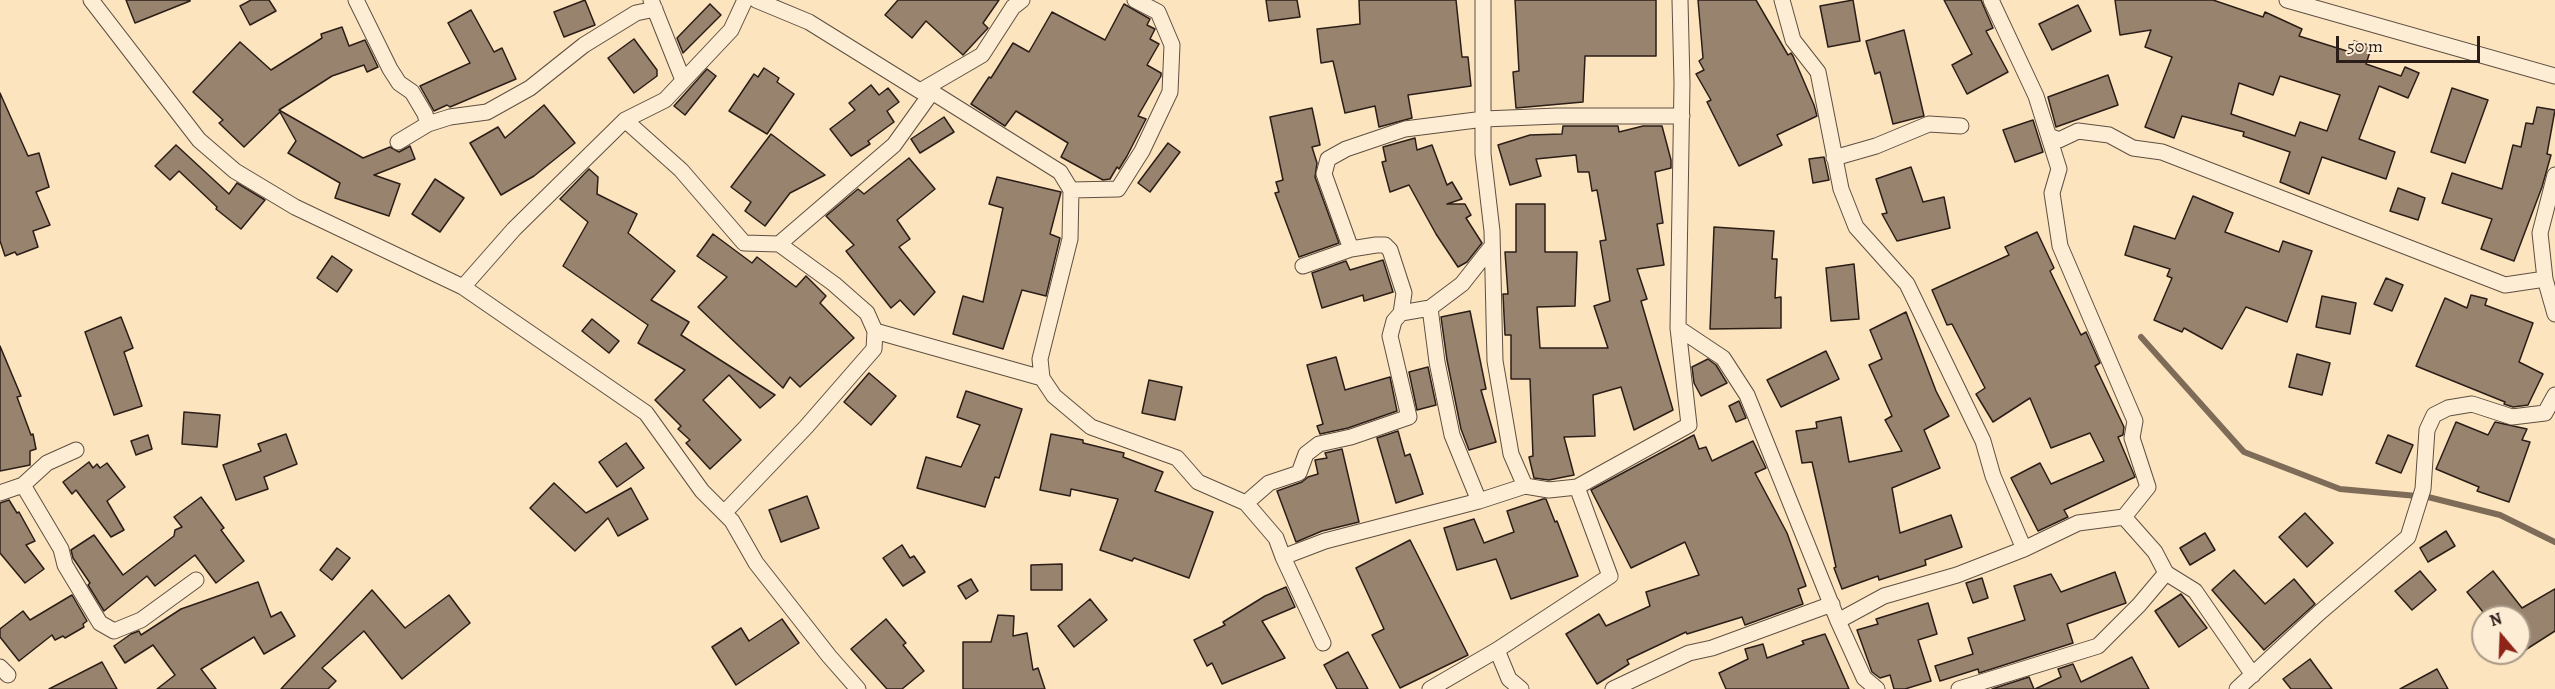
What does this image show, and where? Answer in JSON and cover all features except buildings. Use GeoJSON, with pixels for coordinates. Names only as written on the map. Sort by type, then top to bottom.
{"type":"FeatureCollection","features":[{"type":"Feature","properties":{"kind":"street"},"geometry":{"type":"LineString","coordinates":[[356,0],[390,69],[399,83],[412,92],[428,124]]}},
{"type":"Feature","properties":{"kind":"street"},"geometry":{"type":"LineString","coordinates":[[463,287],[514,229],[625,120],[664,100],[730,30],[745,0]]}},
{"type":"Feature","properties":{"kind":"street"},"geometry":{"type":"LineString","coordinates":[[756,0],[809,22],[1060,172],[1071,190],[1070,239],[1040,358],[1042,378],[1054,396],[1091,427],[1177,458],[1198,482],[1246,503],[1276,538],[1323,643]]}},
{"type":"Feature","properties":{"kind":"street"},"geometry":{"type":"LineString","coordinates":[[779,244],[894,145],[926,92],[982,56],[1013,8],[1022,0]]}},
{"type":"Feature","properties":{"kind":"street"},"geometry":{"type":"LineString","coordinates":[[1071,190],[1118,189],[1142,151],[1170,92],[1172,45],[1158,12],[1136,0]]}},
{"type":"Feature","properties":{"kind":"street"},"geometry":{"type":"LineString","coordinates":[[1483,0],[1483,154],[1492,246],[1496,361],[1511,454],[1525,486]]}},
{"type":"Feature","properties":{"kind":"street"},"geometry":{"type":"LineString","coordinates":[[1283,558],[1325,541],[1479,501],[1525,486],[1549,490],[1577,487],[1689,425],[1678,328],[1682,116],[1680,0]]}},
{"type":"Feature","properties":{"kind":"street"},"geometry":{"type":"LineString","coordinates":[[1782,0],[1793,40],[1818,72],[1841,189],[1856,227],[1907,284],[1959,387],[1983,441],[1993,477],[2024,549]]}},
{"type":"Feature","properties":{"kind":"street"},"geometry":{"type":"LineString","coordinates":[[1838,621],[1884,596],[1957,574],[2024,549],[2078,523],[2124,517],[2148,487],[2132,438],[2135,422],[2060,246],[2052,193],[2059,169],[2049,136],[2036,96],[1991,0]]}},
{"type":"Feature","properties":{"kind":"street"},"geometry":{"type":"LineString","coordinates":[[2287,0],[2555,76]]}},
{"type":"Feature","properties":{"kind":"street"},"geometry":{"type":"LineString","coordinates":[[98,2],[199,140],[235,171],[296,207],[463,287],[646,413],[702,491],[732,522],[756,563],[858,689]]}},
{"type":"Feature","properties":{"kind":"street"},"geometry":{"type":"LineString","coordinates":[[398,142],[428,124],[450,117],[487,112],[530,88],[592,39],[653,5],[683,80]]}},
{"type":"Feature","properties":{"kind":"street"},"geometry":{"type":"LineString","coordinates":[[1351,249],[1323,174],[1328,159],[1346,149],[1405,129],[1484,119],[1557,116],[1682,116]]}},
{"type":"Feature","properties":{"kind":"street"},"geometry":{"type":"LineString","coordinates":[[625,120],[681,170],[744,243],[779,244],[834,284],[867,314],[875,331],[874,349],[806,427],[724,513]]}},
{"type":"Feature","properties":{"kind":"street"},"geometry":{"type":"LineString","coordinates":[[1834,158],[1876,146],[1929,124],[1961,126]]}},
{"type":"Feature","properties":{"kind":"street"},"geometry":{"type":"LineString","coordinates":[[2049,136],[2059,140],[2078,131],[2109,135],[2133,148],[2162,152],[2505,285],[2545,279]]}},
{"type":"Feature","properties":{"kind":"street"},"geometry":{"type":"LineString","coordinates":[[2555,175],[2540,233],[2545,279],[2555,314]]}},
{"type":"Feature","properties":{"kind":"street"},"geometry":{"type":"LineString","coordinates":[[1246,503],[1269,483],[1299,473],[1306,454],[1319,444],[1351,437],[1409,417],[1390,336],[1394,321],[1401,313],[1404,293],[1390,250],[1385,245],[1376,244],[1351,249],[1303,266]]}},
{"type":"Feature","properties":{"kind":"street"},"geometry":{"type":"LineString","coordinates":[[1401,313],[1430,308],[1462,284],[1492,246]]}},
{"type":"Feature","properties":{"kind":"street"},"geometry":{"type":"LineString","coordinates":[[1430,308],[1437,362],[1452,435],[1479,501]]}},
{"type":"Feature","properties":{"kind":"street"},"geometry":{"type":"LineString","coordinates":[[1678,328],[1723,358],[1748,394],[1838,621],[1864,678],[1878,689]]}},
{"type":"Feature","properties":{"kind":"street"},"geometry":{"type":"LineString","coordinates":[[875,331],[1042,378]]}},
{"type":"Feature","properties":{"kind":"street"},"geometry":{"type":"LineString","coordinates":[[2237,689],[2319,613],[2408,537],[2423,489],[2427,430],[2434,414],[2448,408],[2472,404],[2512,417],[2546,413],[2555,395]]}},
{"type":"Feature","properties":{"kind":"street"},"geometry":{"type":"LineString","coordinates":[[0,493],[23,485],[47,463],[76,450]]}},
{"type":"Feature","properties":{"kind":"street"},"geometry":{"type":"LineString","coordinates":[[23,485],[61,549],[65,565],[100,623],[114,631],[141,620],[196,580]]}},
{"type":"Feature","properties":{"kind":"street"},"geometry":{"type":"LineString","coordinates":[[1430,689],[1497,650],[1610,576],[1577,487]]}},
{"type":"Feature","properties":{"kind":"street"},"geometry":{"type":"LineString","coordinates":[[2124,517],[2155,552],[2166,573],[2195,591],[2253,675]]}},
{"type":"Feature","properties":{"kind":"street"},"geometry":{"type":"LineString","coordinates":[[1959,689],[2098,646],[2139,606],[2166,573]]}},
{"type":"Feature","properties":{"kind":"street"},"geometry":{"type":"LineString","coordinates":[[1613,689],[1689,653],[1712,648],[1832,604]]}},
{"type":"Feature","properties":{"kind":"street"},"geometry":{"type":"LineString","coordinates":[[1497,650],[1509,679],[1521,689]]}},
{"type":"Feature","properties":{"kind":"waterway"},"geometry":{"type":"LineString","coordinates":[[2141,337],[2244,452],[2340,489],[2428,497],[2500,515],[2555,542]]}}]}
